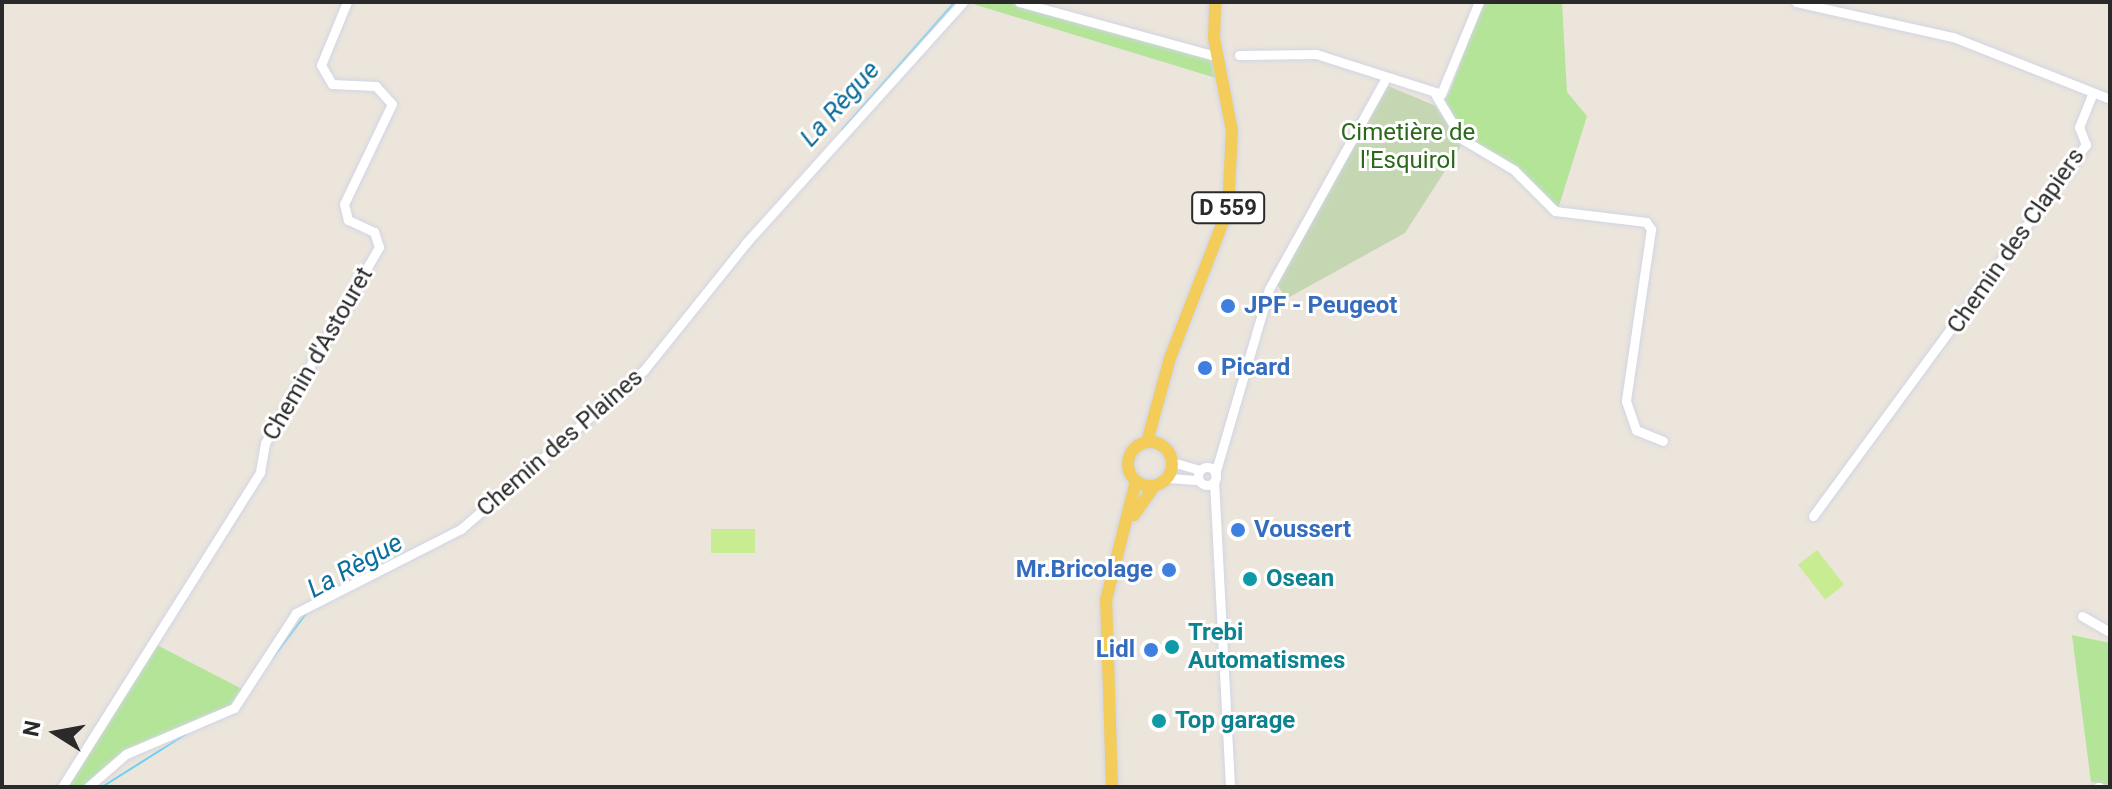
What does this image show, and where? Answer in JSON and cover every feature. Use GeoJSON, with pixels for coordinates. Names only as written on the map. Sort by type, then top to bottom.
{"type":"FeatureCollection","features":[{"type":"Feature","properties":{"kind":"main road","name":"D 559"},"geometry":{"type":"LineString","coordinates":[[1147,442],[1228,209],[1232,131],[1218,57],[1215,2]]}},
{"type":"Feature","properties":{"kind":"main road","name":"D 559"},"geometry":{"type":"LineString","coordinates":[[1158,404],[1161,445]]}},
{"type":"Feature","properties":{"kind":"main road"},"geometry":{"type":"LineString","coordinates":[[1112,787],[1104,619],[1130,521],[1136,481],[1128,459],[1147,442],[1161,445],[1172,462],[1168,478],[1154,486],[1130,521]]}},
{"type":"Feature","properties":{"kind":"main road"},"geometry":{"type":"LineString","coordinates":[[1136,481],[1154,486]]}},
{"type":"Feature","properties":{"kind":"street","name":"Chemin d'Astouret"},"geometry":{"type":"LineString","coordinates":[[62,787],[260,472],[265,443],[379,247],[374,232],[348,220],[344,204],[392,104],[376,86],[332,84],[321,65],[347,2]]}},
{"type":"Feature","properties":{"kind":"street","name":"Chemin des Plaines"},"geometry":{"type":"LineString","coordinates":[[88,787],[126,754],[222,717],[296,613],[461,529],[644,370],[746,243],[963,2]]}},
{"type":"Feature","properties":{"kind":"street"},"geometry":{"type":"LineString","coordinates":[[1019,2],[1218,57]]}},
{"type":"Feature","properties":{"kind":"street"},"geometry":{"type":"LineString","coordinates":[[1239,55],[1316,54],[1359,64],[1385,80],[1435,94],[1448,88],[1479,2]]}},
{"type":"Feature","properties":{"kind":"street"},"geometry":{"type":"LineString","coordinates":[[1796,2],[1953,37],[2032,63],[2092,94],[2110,99]]}},
{"type":"Feature","properties":{"kind":"street"},"geometry":{"type":"LineString","coordinates":[[1207,477],[1222,457],[1269,289],[1385,80]]}},
{"type":"Feature","properties":{"kind":"street"},"geometry":{"type":"LineString","coordinates":[[1435,94],[1462,139],[1514,170],[1555,211],[1646,222],[1651,229],[1626,401],[1636,430],[1663,441]]}},
{"type":"Feature","properties":{"kind":"street","name":"Chemin des Clapiers"},"geometry":{"type":"LineString","coordinates":[[1813,516],[2086,145],[2079,127],[2092,94]]}},
{"type":"Feature","properties":{"kind":"street"},"geometry":{"type":"LineString","coordinates":[[1172,462],[1207,477]]}},
{"type":"Feature","properties":{"kind":"street"},"geometry":{"type":"LineString","coordinates":[[1168,478],[1207,477]]}},
{"type":"Feature","properties":{"kind":"street"},"geometry":{"type":"LineString","coordinates":[[1207,477],[1212,498],[1230,787]]}},
{"type":"Feature","properties":{"kind":"street"},"geometry":{"type":"LineString","coordinates":[[2082,616],[2110,632]]}},
{"type":"Feature","properties":{"kind":"green space"},"geometry":{"type":"Polygon","coordinates":[[[1032,2],[1212,53],[1216,78],[970,3],[1032,2]]]}},
{"type":"Feature","properties":{"kind":"green space"},"geometry":{"type":"Polygon","coordinates":[[[1483,2],[1562,2],[1567,92],[1587,116],[1559,206],[1547,209],[1512,170],[1471,148],[1434,98],[1445,100],[1450,91],[1483,2]]]}},
{"type":"Feature","properties":{"kind":"green space","name":"Cimetière de l'Esquirol"},"geometry":{"type":"Polygon","coordinates":[[[1388,86],[1436,106],[1461,146],[1405,233],[1286,299],[1277,284],[1388,86]]]}},
{"type":"Feature","properties":{"kind":"green space"},"geometry":{"type":"Polygon","coordinates":[[[711,529],[755,529],[755,553],[711,553],[711,529]]]}},
{"type":"Feature","properties":{"kind":"green space"},"geometry":{"type":"Polygon","coordinates":[[[1817,550],[1844,585],[1825,599],[1798,565],[1817,550]]]}},
{"type":"Feature","properties":{"kind":"green space"},"geometry":{"type":"Polygon","coordinates":[[[2072,635],[2110,643],[2110,785],[2091,782],[2072,635]]]}},
{"type":"Feature","properties":{"kind":"green space"},"geometry":{"type":"Polygon","coordinates":[[[153,643],[244,690],[229,708],[123,753],[83,787],[67,787],[153,643]]]}},
{"type":"Feature","properties":{"kind":"waterway","name":"La Règue"},"geometry":{"type":"LineString","coordinates":[[842,130],[955,2]]}},
{"type":"Feature","properties":{"kind":"waterway","name":"La Règue"},"geometry":{"type":"LineString","coordinates":[[272,659],[308,611]]}},
{"type":"Feature","properties":{"kind":"waterway","name":"La Règue"},"geometry":{"type":"LineString","coordinates":[[102,787],[186,734]]}},
{"type":"Feature","properties":{"kind":"place","name":"JPF - Peugeot"},"geometry":{"type":"Point","coordinates":[1228,306]}},
{"type":"Feature","properties":{"kind":"place","name":"Picard"},"geometry":{"type":"Point","coordinates":[1205,368]}},
{"type":"Feature","properties":{"kind":"place","name":"Voussert"},"geometry":{"type":"Point","coordinates":[1238,530]}},
{"type":"Feature","properties":{"kind":"place","name":"Mr.Bricolage"},"geometry":{"type":"Point","coordinates":[1169,570]}},
{"type":"Feature","properties":{"kind":"place","name":"Osean"},"geometry":{"type":"Point","coordinates":[1250,579]}},
{"type":"Feature","properties":{"kind":"place","name":"Trebi Automatismes"},"geometry":{"type":"Point","coordinates":[1172,647]}},
{"type":"Feature","properties":{"kind":"place","name":"Lidl"},"geometry":{"type":"Point","coordinates":[1151,650]}},
{"type":"Feature","properties":{"kind":"place","name":"Top garage"},"geometry":{"type":"Point","coordinates":[1159,721]}}]}
